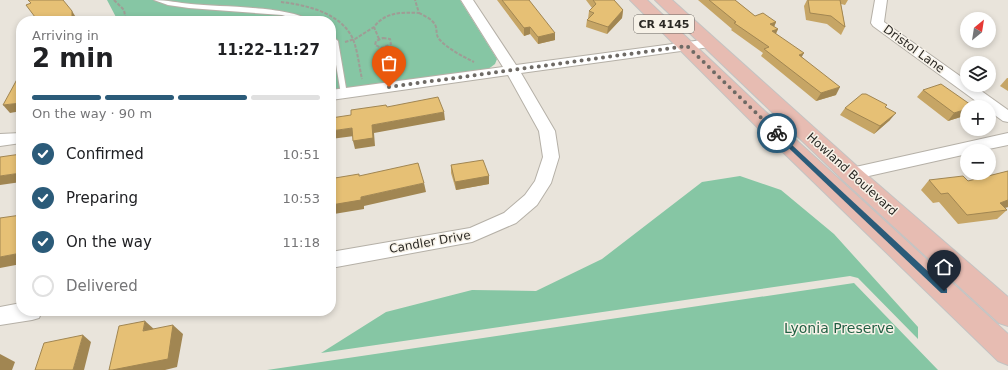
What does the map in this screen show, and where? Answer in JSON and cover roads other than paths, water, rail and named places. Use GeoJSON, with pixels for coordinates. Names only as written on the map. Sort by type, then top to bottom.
{"type":"FeatureCollection","features":[{"type":"Feature","properties":{"kind":"main road","name":"Howland Boulevard"},"geometry":{"type":"LineString","coordinates":[[638,0],[1008,352]]}},
{"type":"Feature","properties":{"kind":"main road","name":"Howland Boulevard"},"geometry":{"type":"LineString","coordinates":[[663,0],[851,174],[1008,314]]}},
{"type":"Feature","properties":{"kind":"street","name":"Candler Drive"},"geometry":{"type":"LineString","coordinates":[[336,259],[472,235],[510,218],[531,200],[543,183],[551,157],[548,131],[512,70],[467,0]]}},
{"type":"Feature","properties":{"kind":"street","name":"Dristol Lane"},"geometry":{"type":"LineString","coordinates":[[881,0],[877,23],[1008,117]]}},
{"type":"Feature","properties":{"kind":"street"},"geometry":{"type":"LineString","coordinates":[[337,94],[710,43]]}},
{"type":"Feature","properties":{"kind":"street"},"geometry":{"type":"LineString","coordinates":[[0,140],[16,138]]}},
{"type":"Feature","properties":{"kind":"street"},"geometry":{"type":"LineString","coordinates":[[851,174],[1008,139]]}},
{"type":"Feature","properties":{"kind":"street"},"geometry":{"type":"LineString","coordinates":[[0,316],[16,314]]}},
{"type":"Feature","properties":{"kind":"lane"},"geometry":{"type":"LineString","coordinates":[[157,0],[168,4],[283,13],[292,16]]}},
{"type":"Feature","properties":{"kind":"lane"},"geometry":{"type":"LineString","coordinates":[[336,68],[337,94]]}},
{"type":"Feature","properties":{"kind":"park label","name":"Lyonia Preserve"},"geometry":{"type":"Point","coordinates":[839,328]}}]}
